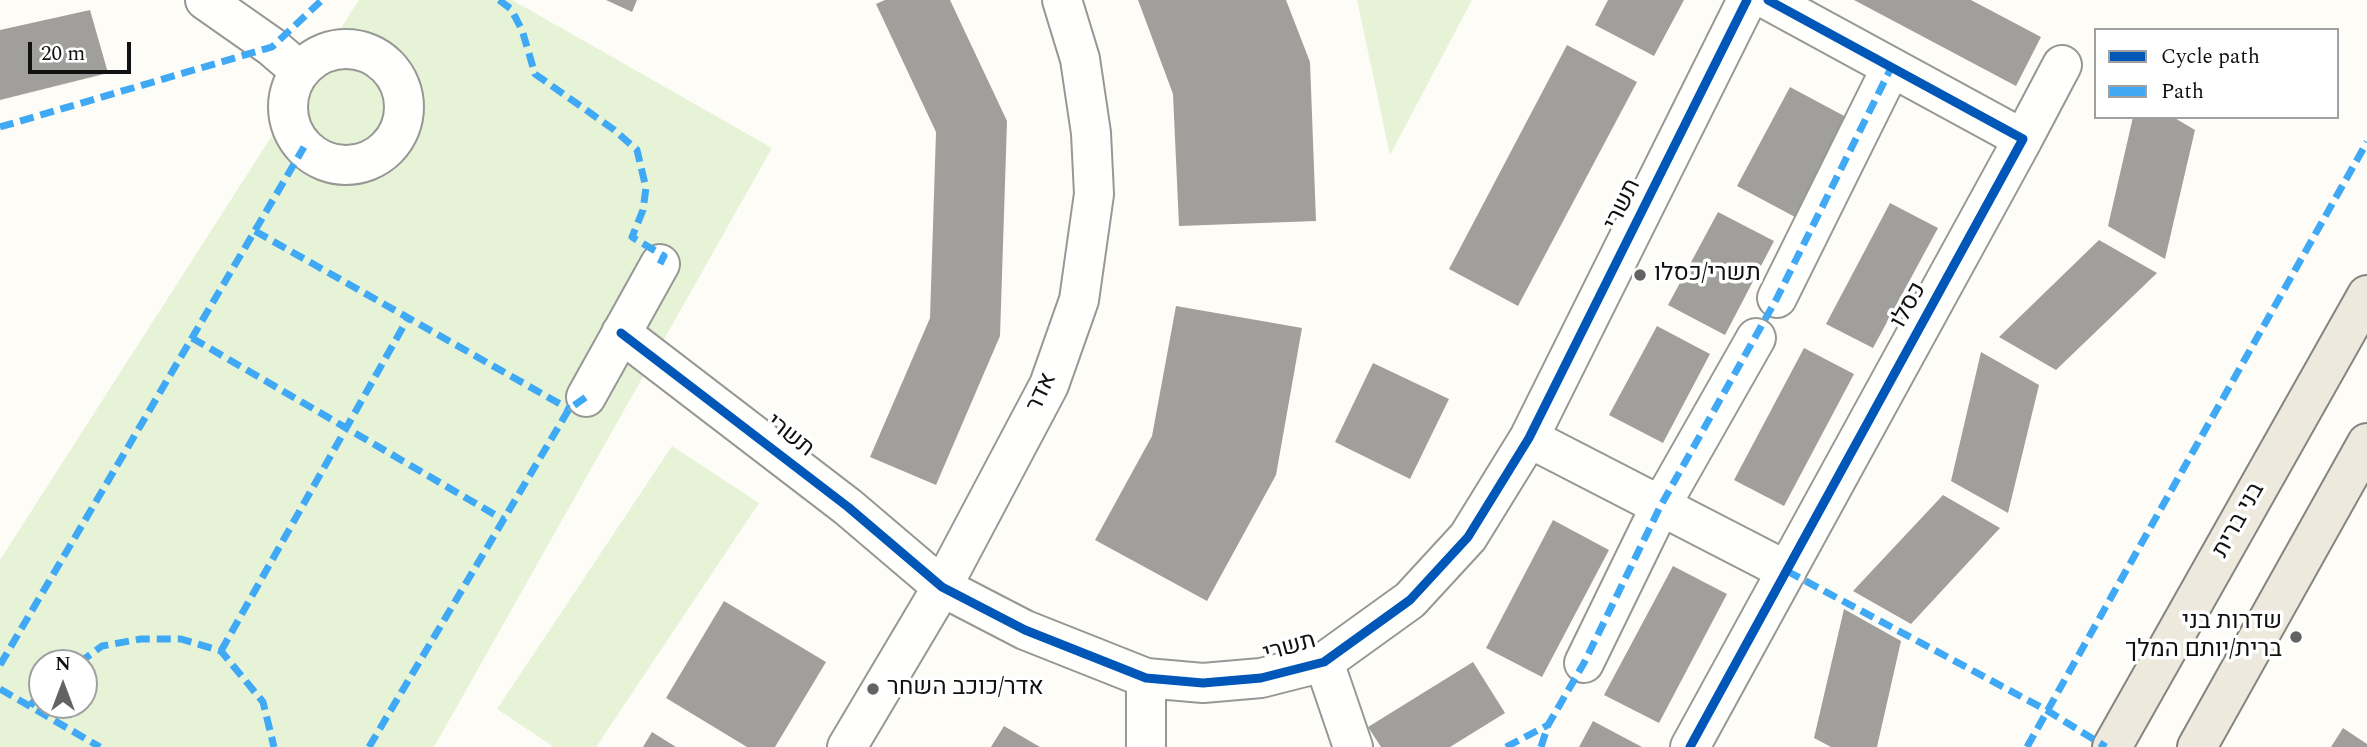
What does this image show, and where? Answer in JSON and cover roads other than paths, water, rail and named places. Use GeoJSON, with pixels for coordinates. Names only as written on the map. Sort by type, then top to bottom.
{"type":"FeatureCollection","features":[{"type":"Feature","properties":{"kind":"main road","name":"בני ברית"},"geometry":{"type":"LineString","coordinates":[[2112,747],[2367,295]]}},
{"type":"Feature","properties":{"kind":"main road"},"geometry":{"type":"LineString","coordinates":[[2197,747],[2367,443]]}},
{"type":"Feature","properties":{"kind":"street","name":"אדר"},"geometry":{"type":"LineString","coordinates":[[847,747],[942,587],[1049,385],[1079,300],[1094,194],[1091,133],[1080,59],[1062,0]]}},
{"type":"Feature","properties":{"kind":"street","name":"תשרי"},"geometry":{"type":"LineString","coordinates":[[621,333],[848,507],[942,587],[1025,630],[1146,678],[1203,683],[1261,678],[1324,662],[1410,600],[1468,537],[1530,438],[1747,0]]}},
{"type":"Feature","properties":{"kind":"street"},"geometry":{"type":"LineString","coordinates":[[1768,0],[2023,139]]}},
{"type":"Feature","properties":{"kind":"street"},"geometry":{"type":"LineString","coordinates":[[226,6],[300,71]]}},
{"type":"Feature","properties":{"kind":"street","name":"כסלו"},"geometry":{"type":"LineString","coordinates":[[1690,747],[2062,65]]}},
{"type":"Feature","properties":{"kind":"street"},"geometry":{"type":"LineString","coordinates":[[1777,299],[1891,68]]}},
{"type":"Feature","properties":{"kind":"street"},"geometry":{"type":"LineString","coordinates":[[586,397],[660,264]]}},
{"type":"Feature","properties":{"kind":"street"},"geometry":{"type":"LineString","coordinates":[[1584,663],[1660,507],[1756,338]]}},
{"type":"Feature","properties":{"kind":"street"},"geometry":{"type":"LineString","coordinates":[[1530,438],[1787,571]]}},
{"type":"Feature","properties":{"kind":"street"},"geometry":{"type":"LineString","coordinates":[[1324,662],[1353,747]]}},
{"type":"Feature","properties":{"kind":"street"},"geometry":{"type":"LineString","coordinates":[[1146,678],[1146,747]]}},
{"type":"Feature","properties":{"kind":"place","name":"תשרי/כסלו"},"geometry":{"type":"Point","coordinates":[1640,275]}},
{"type":"Feature","properties":{"kind":"place","name":"שדרות בני ברית/יותם המלך"},"geometry":{"type":"Point","coordinates":[2296,637]}},
{"type":"Feature","properties":{"kind":"place","name":"אדר/כוכב השחר"},"geometry":{"type":"Point","coordinates":[873,689]}}]}
